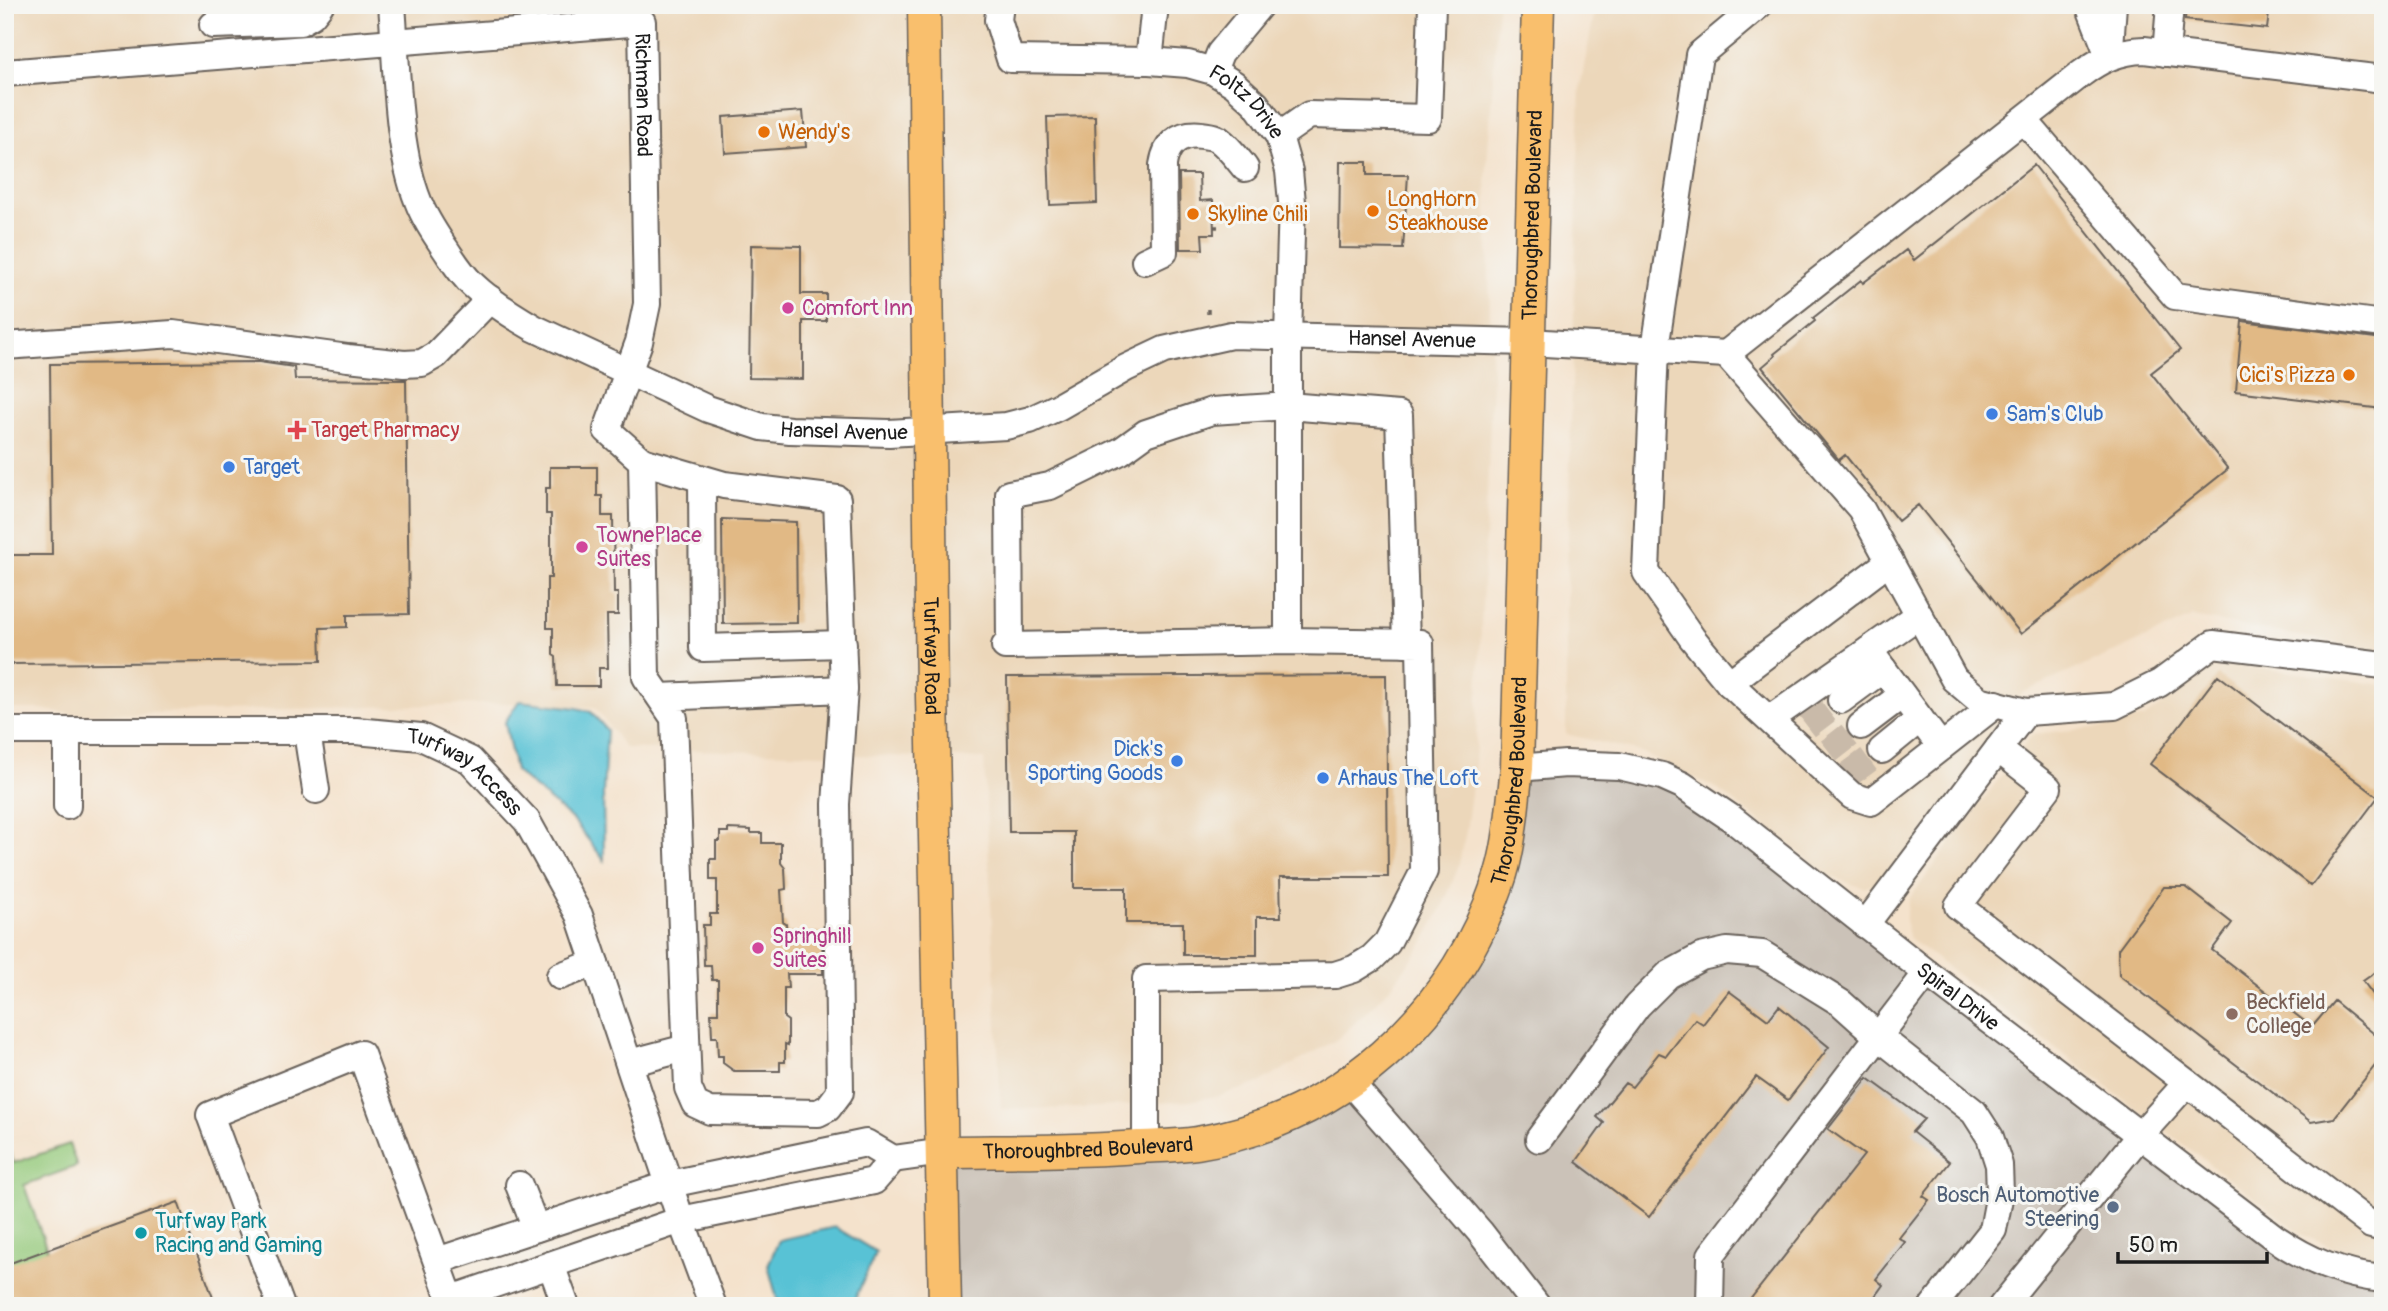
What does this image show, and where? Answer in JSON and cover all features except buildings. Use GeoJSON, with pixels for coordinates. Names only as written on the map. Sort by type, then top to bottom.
{"type":"FeatureCollection","features":[{"type":"Feature","properties":{"kind":"main road","name":"Turfway Road"},"geometry":{"type":"LineString","coordinates":[[924,5],[932,696],[945,1306]]}},
{"type":"Feature","properties":{"kind":"main road","name":"Thoroughbred Boulevard"},"geometry":{"type":"LineString","coordinates":[[943,1152],[1086,1151],[1194,1143],[1232,1136],[1276,1122],[1361,1075],[1399,1041],[1429,1009],[1456,971],[1480,926],[1499,881],[1508,838],[1517,768],[1538,5]]}},
{"type":"Feature","properties":{"kind":"street"},"geometry":{"type":"LineString","coordinates":[[213,25],[300,22],[312,15],[320,5]]}},
{"type":"Feature","properties":{"kind":"street","name":"Hansel Avenue"},"geometry":{"type":"LineString","coordinates":[[392,5],[403,146],[417,200],[456,266],[490,299],[534,328],[708,409],[762,428],[930,432],[1006,426],[1030,420],[1164,350],[1231,335],[1529,342],[1726,354]]}},
{"type":"Feature","properties":{"kind":"street","name":"Foltz Drive"},"geometry":{"type":"LineString","coordinates":[[1000,5],[998,20],[1010,59],[1149,61],[1188,64],[1213,71],[1234,84],[1256,104],[1279,136],[1289,170],[1292,202],[1288,337],[1288,642]]}},
{"type":"Feature","properties":{"kind":"street"},"geometry":{"type":"LineString","coordinates":[[1149,61],[1155,5]]}},
{"type":"Feature","properties":{"kind":"street"},"geometry":{"type":"LineString","coordinates":[[1213,71],[1220,53],[1259,5]]}},
{"type":"Feature","properties":{"kind":"street"},"geometry":{"type":"LineString","coordinates":[[1279,136],[1310,115],[1428,118],[1432,5]]}},
{"type":"Feature","properties":{"kind":"street"},"geometry":{"type":"LineString","coordinates":[[1759,5],[1699,54],[1655,349],[1646,572],[1692,638],[1729,683],[1770,719],[1799,732],[1843,778],[1852,796],[1871,802],[1996,704]]}},
{"type":"Feature","properties":{"kind":"street"},"geometry":{"type":"LineString","coordinates":[[2089,5],[2109,56]]}},
{"type":"Feature","properties":{"kind":"street"},"geometry":{"type":"LineString","coordinates":[[2109,56],[2113,5]]}},
{"type":"Feature","properties":{"kind":"street"},"geometry":{"type":"LineString","coordinates":[[2166,52],[2170,5]]}},
{"type":"Feature","properties":{"kind":"street","name":"Richman Road"},"geometry":{"type":"LineString","coordinates":[[395,43],[642,22],[647,304],[639,342],[628,371]]}},
{"type":"Feature","properties":{"kind":"street"},"geometry":{"type":"LineString","coordinates":[[5,73],[395,43]]}},
{"type":"Feature","properties":{"kind":"street"},"geometry":{"type":"LineString","coordinates":[[2383,79],[2166,52],[2126,51],[2109,56],[2088,68],[1726,354],[1861,509],[1954,679],[1979,700],[2026,712],[2114,706],[2160,683],[2213,644],[2383,665]]}},
{"type":"Feature","properties":{"kind":"street"},"geometry":{"type":"LineString","coordinates":[[2024,120],[2175,296],[2383,324]]}},
{"type":"Feature","properties":{"kind":"street"},"geometry":{"type":"LineString","coordinates":[[1145,261],[1164,252],[1163,165],[1165,153],[1172,142],[1182,135],[1215,137],[1231,150],[1245,168]]}},
{"type":"Feature","properties":{"kind":"street"},"geometry":{"type":"LineString","coordinates":[[5,346],[173,334],[348,358],[404,364],[422,363],[436,355],[490,299]]}},
{"type":"Feature","properties":{"kind":"street"},"geometry":{"type":"LineString","coordinates":[[628,371],[607,430],[642,461],[724,485],[838,499],[844,690],[836,804],[840,1092],[828,1108],[817,1113],[710,1111],[695,1104],[688,1088],[674,719],[646,677],[642,461]]}},
{"type":"Feature","properties":{"kind":"street"},"geometry":{"type":"LineString","coordinates":[[1146,1147],[1146,979],[1335,975],[1354,969],[1372,958],[1387,943],[1399,923],[1424,871],[1420,643],[1008,646],[1009,494],[1050,486],[1121,452],[1146,433],[1212,411],[1288,406],[1399,415],[1406,643]]}},
{"type":"Feature","properties":{"kind":"street"},"geometry":{"type":"LineString","coordinates":[[702,478],[703,648],[843,644]]}},
{"type":"Feature","properties":{"kind":"street"},"geometry":{"type":"LineString","coordinates":[[1729,683],[1890,561]]}},
{"type":"Feature","properties":{"kind":"street"},"geometry":{"type":"LineString","coordinates":[[1841,700],[1919,615]]}},
{"type":"Feature","properties":{"kind":"street"},"geometry":{"type":"LineString","coordinates":[[1770,719],[1876,660]]}},
{"type":"Feature","properties":{"kind":"street"},"geometry":{"type":"LineString","coordinates":[[1876,660],[1941,747]]}},
{"type":"Feature","properties":{"kind":"street"},"geometry":{"type":"LineString","coordinates":[[660,697],[844,690]]}},
{"type":"Feature","properties":{"kind":"street"},"geometry":{"type":"LineString","coordinates":[[1861,726],[1902,695]]}},
{"type":"Feature","properties":{"kind":"street"},"geometry":{"type":"LineString","coordinates":[[1865,925],[2026,712]]}},
{"type":"Feature","properties":{"kind":"street"},"geometry":{"type":"LineString","coordinates":[[1882,750],[1920,719]]}},
{"type":"Feature","properties":{"kind":"street","name":"Turfway Access"},"geometry":{"type":"LineString","coordinates":[[5,731],[356,731],[421,737],[470,760],[527,821],[579,915],[681,1220],[713,1306]]}},
{"type":"Feature","properties":{"kind":"street"},"geometry":{"type":"LineString","coordinates":[[307,732],[316,790]]}},
{"type":"Feature","properties":{"kind":"street"},"geometry":{"type":"LineString","coordinates":[[67,733],[67,806]]}},
{"type":"Feature","properties":{"kind":"street"},"geometry":{"type":"LineString","coordinates":[[1998,749],[2048,788],[1958,906],[2371,1225],[2383,1228]]}},
{"type":"Feature","properties":{"kind":"street","name":"Spiral Drive"},"geometry":{"type":"LineString","coordinates":[[1517,768],[1566,764],[1619,766],[1662,776],[1682,785],[1731,818],[1927,973],[2295,1251],[2328,1268],[2367,1278],[2383,1279]]}},
{"type":"Feature","properties":{"kind":"street"},"geometry":{"type":"LineString","coordinates":[[1539,1139],[1637,1006],[1668,975],[1701,957],[1727,951],[1762,954],[1841,1003],[1879,1037],[1974,1112],[1990,1137],[1999,1165],[2000,1193],[1993,1230],[1933,1306]]}},
{"type":"Feature","properties":{"kind":"street"},"geometry":{"type":"LineString","coordinates":[[560,976],[595,963]]}},
{"type":"Feature","properties":{"kind":"street"},"geometry":{"type":"LineString","coordinates":[[1710,1306],[1711,1255],[1927,973]]}},
{"type":"Feature","properties":{"kind":"street"},"geometry":{"type":"LineString","coordinates":[[629,1063],[686,1048]]}},
{"type":"Feature","properties":{"kind":"street"},"geometry":{"type":"LineString","coordinates":[[281,1306],[210,1115],[361,1054],[452,1302],[681,1220],[874,1181],[893,1159]]}},
{"type":"Feature","properties":{"kind":"street"},"geometry":{"type":"LineString","coordinates":[[1349,1082],[1479,1232],[1536,1305]]}},
{"type":"Feature","properties":{"kind":"street"},"geometry":{"type":"LineString","coordinates":[[2002,1306],[2141,1134],[2187,1083]]}},
{"type":"Feature","properties":{"kind":"street"},"geometry":{"type":"LineString","coordinates":[[438,1261],[670,1184],[866,1143],[893,1159],[943,1152]]}},
{"type":"Feature","properties":{"kind":"street"},"geometry":{"type":"LineString","coordinates":[[519,1185],[536,1228]]}},
{"type":"Feature","properties":{"kind":"street"},"geometry":{"type":"LineString","coordinates":[[551,1265],[566,1306]]}},
{"type":"Feature","properties":{"kind":"shaded area"},"geometry":{"type":"Polygon","coordinates":[[[5,5],[1498,5],[1486,178],[1492,381],[1475,762],[1458,868],[1442,908],[1420,948],[1395,982],[1336,1040],[1259,1083],[1222,1095],[1189,1101],[1084,1108],[1001,1109],[984,759],[625,748],[595,707],[509,703],[73,715],[42,709],[5,709],[5,5]]]}},
{"type":"Feature","properties":{"kind":"shaded area"},"geometry":{"type":"Polygon","coordinates":[[[1596,5],[2383,5],[2383,651],[2193,617],[2022,693],[1986,749],[1888,877],[1864,888],[1832,877],[1716,788],[1641,752],[1566,734],[1566,612],[1580,87],[1596,5]]]}},
{"type":"Feature","properties":{"kind":"shaded area"},"geometry":{"type":"Polygon","coordinates":[[[2219,662],[2383,685],[2383,1261],[2348,1255],[2304,1235],[1910,939],[1905,920],[1910,898],[2032,734],[2104,727],[2144,718],[2219,662]]]}},
{"type":"Feature","properties":{"kind":"shaded area"},"geometry":{"type":"Polygon","coordinates":[[[1517,768],[1662,776],[2275,1238],[2383,1279],[2383,1306],[945,1306],[943,1152],[1194,1143],[1361,1075],[1456,971],[1517,768]]]}},
{"type":"Feature","properties":{"kind":"green space"},"geometry":{"type":"Polygon","coordinates":[[[5,1140],[14,1163],[69,1144],[77,1166],[24,1185],[67,1306],[5,1306],[5,1140]]]}},
{"type":"Feature","properties":{"kind":"water"},"geometry":{"type":"Polygon","coordinates":[[[519,701],[591,712],[607,730],[603,793],[604,860],[573,820],[515,771],[505,722],[519,701]]]}},
{"type":"Feature","properties":{"kind":"water"},"geometry":{"type":"Polygon","coordinates":[[[835,1227],[876,1252],[852,1306],[779,1306],[768,1265],[779,1240],[835,1227]]]}},
{"type":"Feature","properties":{"kind":"tunnel"},"geometry":{"type":"LineString","coordinates":[[1807,726],[1841,700]]}},
{"type":"Feature","properties":{"kind":"tunnel"},"geometry":{"type":"LineString","coordinates":[[1829,751],[1861,726]]}},
{"type":"Feature","properties":{"kind":"tunnel"},"geometry":{"type":"LineString","coordinates":[[1848,775],[1882,750]]}},
{"type":"Feature","properties":{"kind":"place","name":"Wendy's"},"geometry":{"type":"Point","coordinates":[764,132]}},
{"type":"Feature","properties":{"kind":"place","name":"LongHorn Steakhouse"},"geometry":{"type":"Point","coordinates":[1373,211]}},
{"type":"Feature","properties":{"kind":"place","name":"Skyline Chili"},"geometry":{"type":"Point","coordinates":[1193,214]}},
{"type":"Feature","properties":{"kind":"place","name":"Comfort Inn"},"geometry":{"type":"Point","coordinates":[788,308]}},
{"type":"Feature","properties":{"kind":"place","name":"Cici's Pizza"},"geometry":{"type":"Point","coordinates":[2349,375]}},
{"type":"Feature","properties":{"kind":"place","name":"Sam's Club"},"geometry":{"type":"Point","coordinates":[1992,414]}},
{"type":"Feature","properties":{"kind":"place","name":"Target Pharmacy"},"geometry":{"type":"Point","coordinates":[297,430]}},
{"type":"Feature","properties":{"kind":"place","name":"Target"},"geometry":{"type":"Point","coordinates":[229,467]}},
{"type":"Feature","properties":{"kind":"place","name":"TownePlace Suites"},"geometry":{"type":"Point","coordinates":[582,547]}},
{"type":"Feature","properties":{"kind":"place","name":"Dick's Sporting Goods"},"geometry":{"type":"Point","coordinates":[1177,761]}},
{"type":"Feature","properties":{"kind":"place","name":"Arhaus The Loft"},"geometry":{"type":"Point","coordinates":[1323,778]}},
{"type":"Feature","properties":{"kind":"place","name":"Springhill Suites"},"geometry":{"type":"Point","coordinates":[758,948]}},
{"type":"Feature","properties":{"kind":"place","name":"Beckfield College"},"geometry":{"type":"Point","coordinates":[2232,1014]}},
{"type":"Feature","properties":{"kind":"place","name":"Bosch Automotive Steering"},"geometry":{"type":"Point","coordinates":[2113,1207]}},
{"type":"Feature","properties":{"kind":"place","name":"Turfway Park Racing and Gaming"},"geometry":{"type":"Point","coordinates":[141,1233]}}]}
